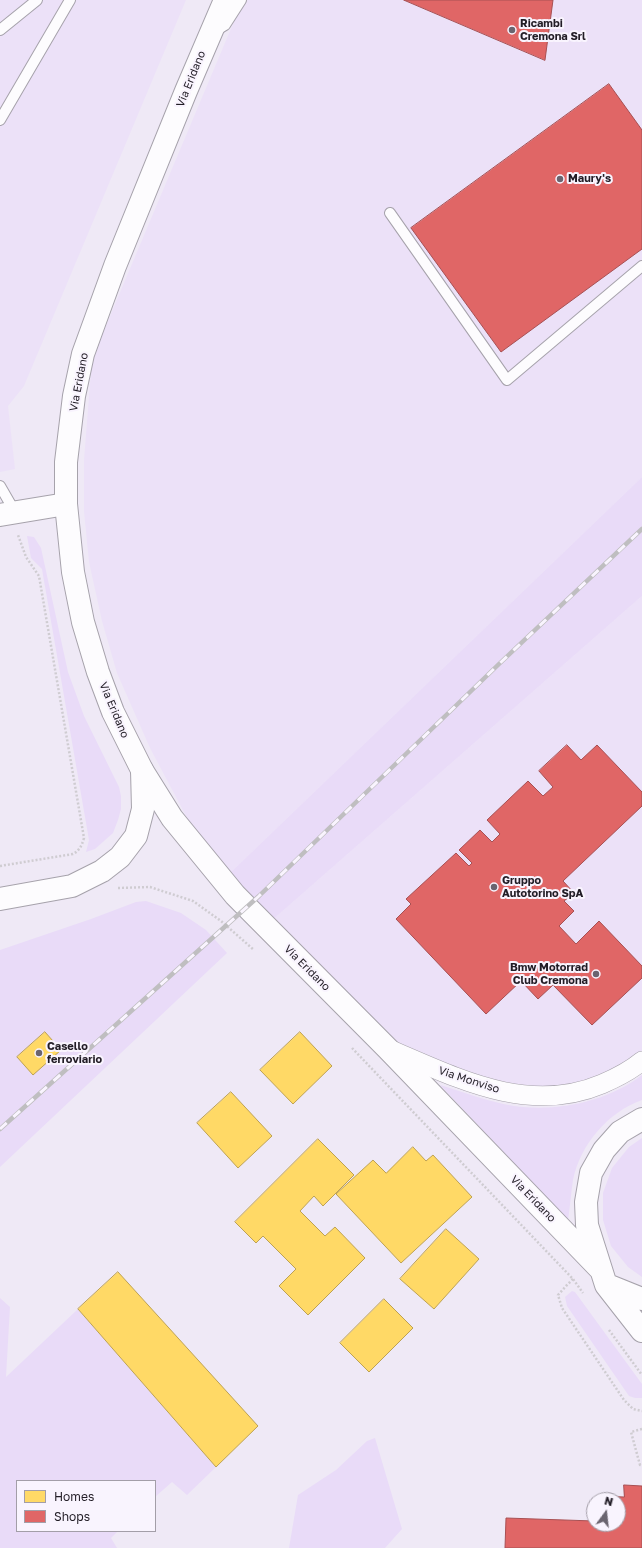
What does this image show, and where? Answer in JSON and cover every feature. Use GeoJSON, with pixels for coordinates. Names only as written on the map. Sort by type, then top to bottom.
{"type":"FeatureCollection","features":[{"type":"Feature","properties":{"kind":"main road","name":"Via Eridano"},"geometry":{"type":"LineString","coordinates":[[224,0],[115,266],[83,354],[74,396],[66,462],[66,504],[73,572],[83,622],[98,672],[113,712],[142,770],[172,818],[235,895],[388,1049],[603,1277],[642,1331]]}},
{"type":"Feature","properties":{"kind":"main road"},"geometry":{"type":"LineString","coordinates":[[7,514],[66,504]]}},
{"type":"Feature","properties":{"kind":"main road"},"geometry":{"type":"LineString","coordinates":[[0,899],[72,886],[102,871],[120,857],[136,836],[143,809],[142,770]]}},
{"type":"Feature","properties":{"kind":"main road","name":"Via Eridano"},"geometry":{"type":"LineString","coordinates":[[642,1119],[620,1132],[604,1150],[592,1173],[586,1202],[587,1225],[603,1277],[642,1299]]}},
{"type":"Feature","properties":{"kind":"street","name":"Via Monviso"},"geometry":{"type":"LineString","coordinates":[[388,1049],[459,1079],[492,1090],[530,1096],[557,1096],[589,1089],[615,1078],[642,1061]]}},
{"type":"Feature","properties":{"kind":"lane"},"geometry":{"type":"LineString","coordinates":[[0,30],[37,0]]}},
{"type":"Feature","properties":{"kind":"lane"},"geometry":{"type":"LineString","coordinates":[[0,120],[70,0]]}},
{"type":"Feature","properties":{"kind":"lane"},"geometry":{"type":"LineString","coordinates":[[210,34],[225,25],[242,0]]}},
{"type":"Feature","properties":{"kind":"lane"},"geometry":{"type":"LineString","coordinates":[[390,213],[507,380],[642,266]]}},
{"type":"Feature","properties":{"kind":"lane"},"geometry":{"type":"LineString","coordinates":[[0,486],[7,514]]}},
{"type":"Feature","properties":{"kind":"path"},"geometry":{"type":"LineString","coordinates":[[0,866],[73,854],[78,850],[84,838],[39,576],[26,557],[7,514]]}},
{"type":"Feature","properties":{"kind":"path"},"geometry":{"type":"LineString","coordinates":[[112,888],[150,887],[193,901],[222,921],[260,954]]}},
{"type":"Feature","properties":{"kind":"path"},"geometry":{"type":"LineString","coordinates":[[350,1046],[573,1280],[558,1295],[562,1308],[624,1400],[633,1409],[642,1411]]}},
{"type":"Feature","properties":{"kind":"path"},"geometry":{"type":"LineString","coordinates":[[642,1429],[631,1432],[640,1465],[642,1464]]}},
{"type":"Feature","properties":{"kind":"shaded area"},"geometry":{"type":"Polygon","coordinates":[[[0,0],[186,0],[24,386],[8,406],[15,469],[0,472],[0,0]]]}},
{"type":"Feature","properties":{"kind":"shaded area"},"geometry":{"type":"Polygon","coordinates":[[[243,0],[642,0],[642,477],[231,872],[193,829],[150,748],[117,673],[102,621],[89,562],[84,511],[84,460],[92,359],[243,0]]]}},
{"type":"Feature","properties":{"kind":"shaded area"},"geometry":{"type":"Polygon","coordinates":[[[642,477],[642,596],[261,930],[231,872],[642,477]]]}},
{"type":"Feature","properties":{"kind":"shaded area"},"geometry":{"type":"Polygon","coordinates":[[[27,536],[34,537],[41,548],[68,672],[84,716],[119,787],[121,796],[121,809],[113,833],[95,849],[86,852],[89,840],[42,569],[31,558],[27,536]]]}},
{"type":"Feature","properties":{"kind":"shaded area"},"geometry":{"type":"Polygon","coordinates":[[[642,596],[642,1062],[592,1088],[465,1086],[347,1016],[261,930],[642,596]]]}},
{"type":"Feature","properties":{"kind":"shaded area"},"geometry":{"type":"Polygon","coordinates":[[[146,901],[181,913],[206,930],[227,953],[0,1167],[0,950],[136,902],[146,901]]]}},
{"type":"Feature","properties":{"kind":"shaded area"},"geometry":{"type":"Polygon","coordinates":[[[642,1075],[642,1100],[630,1105],[607,1121],[597,1131],[582,1154],[573,1180],[568,1220],[440,1085],[514,1106],[547,1107],[581,1103],[597,1098],[613,1092],[642,1075]]]}},
{"type":"Feature","properties":{"kind":"shaded area"},"geometry":{"type":"Polygon","coordinates":[[[642,1138],[642,1277],[628,1267],[611,1246],[603,1220],[603,1193],[612,1168],[629,1147],[642,1138]]]}},
{"type":"Feature","properties":{"kind":"shaded area"},"geometry":{"type":"Polygon","coordinates":[[[572,1291],[575,1292],[642,1384],[642,1398],[629,1396],[567,1306],[565,1297],[572,1291]]]}},
{"type":"Feature","properties":{"kind":"shaded area"},"geometry":{"type":"Polygon","coordinates":[[[0,1298],[10,1307],[6,1377],[78,1309],[216,1467],[187,1495],[172,1482],[156,1496],[156,1480],[16,1480],[16,1532],[117,1532],[111,1538],[117,1548],[0,1548],[0,1298]]]}},
{"type":"Feature","properties":{"kind":"shaded area"},"geometry":{"type":"Polygon","coordinates":[[[375,1438],[402,1529],[385,1548],[289,1548],[298,1495],[336,1470],[367,1441],[375,1438]]]}},
{"type":"Feature","properties":{"kind":"building: Homes","name":"Casello ferroviario"},"geometry":{"type":"Polygon","coordinates":[[[45,1032],[61,1050],[33,1075],[17,1057],[45,1032]]]}},
{"type":"Feature","properties":{"kind":"building: Homes"},"geometry":{"type":"Polygon","coordinates":[[[300,1032],[332,1066],[293,1104],[260,1070],[300,1032]]]}},
{"type":"Feature","properties":{"kind":"building: Homes"},"geometry":{"type":"Polygon","coordinates":[[[231,1092],[272,1136],[238,1168],[197,1123],[231,1092]]]}},
{"type":"Feature","properties":{"kind":"building: Homes"},"geometry":{"type":"Polygon","coordinates":[[[318,1139],[354,1175],[323,1206],[314,1196],[300,1211],[325,1236],[335,1227],[365,1258],[308,1315],[279,1286],[296,1269],[263,1236],[256,1243],[235,1222],[318,1139]]]}},
{"type":"Feature","properties":{"kind":"building: Homes"},"geometry":{"type":"Polygon","coordinates":[[[413,1147],[426,1161],[433,1155],[472,1197],[401,1263],[336,1194],[373,1160],[386,1173],[413,1147]]]}},
{"type":"Feature","properties":{"kind":"building: Homes"},"geometry":{"type":"Polygon","coordinates":[[[446,1229],[479,1259],[434,1309],[400,1279],[446,1229]]]}},
{"type":"Feature","properties":{"kind":"building: Homes"},"geometry":{"type":"Polygon","coordinates":[[[118,1272],[258,1426],[216,1467],[78,1309],[118,1272]]]}},
{"type":"Feature","properties":{"kind":"building: Homes"},"geometry":{"type":"Polygon","coordinates":[[[384,1299],[413,1328],[369,1372],[340,1343],[384,1299]]]}},
{"type":"Feature","properties":{"kind":"building: Shops","name":"Ricambi Cremona Srl"},"geometry":{"type":"Polygon","coordinates":[[[404,0],[553,0],[545,60],[404,0]]]}},
{"type":"Feature","properties":{"kind":"building: Shops","name":"Maury's"},"geometry":{"type":"Polygon","coordinates":[[[609,84],[642,130],[642,249],[501,352],[411,228],[609,84]]]}},
{"type":"Feature","properties":{"kind":"building: Shops","name":"Gruppo Autotorino SpA"},"geometry":{"type":"Polygon","coordinates":[[[567,745],[581,760],[597,745],[642,792],[642,806],[563,881],[574,893],[564,901],[574,911],[559,926],[576,944],[599,921],[642,966],[642,978],[592,1025],[553,985],[538,999],[521,981],[486,1014],[396,919],[411,904],[406,899],[456,853],[469,866],[472,863],[459,850],[480,830],[492,842],[500,834],[487,820],[528,781],[543,796],[553,787],[539,771],[567,745]]]}},
{"type":"Feature","properties":{"kind":"building: Shops"},"geometry":{"type":"Polygon","coordinates":[[[624,1485],[642,1486],[642,1548],[505,1548],[506,1518],[586,1521],[586,1532],[626,1532],[626,1492],[624,1492],[624,1485]]]}},
{"type":"Feature","properties":{"kind":"railway"},"geometry":{"type":"LineString","coordinates":[[0,1129],[259,896],[499,664],[642,529]]}},
{"type":"Feature","properties":{"kind":"place","name":"Ricambi Cremona Srl"},"geometry":{"type":"Point","coordinates":[512,30]}},
{"type":"Feature","properties":{"kind":"place","name":"Maury's"},"geometry":{"type":"Point","coordinates":[560,179]}},
{"type":"Feature","properties":{"kind":"place","name":"Gruppo Autotorino SpA"},"geometry":{"type":"Point","coordinates":[494,887]}},
{"type":"Feature","properties":{"kind":"place","name":"Bmw Motorrad Club Cremona"},"geometry":{"type":"Point","coordinates":[596,974]}},
{"type":"Feature","properties":{"kind":"place","name":"Casello ferroviario"},"geometry":{"type":"Point","coordinates":[39,1053]}}]}
